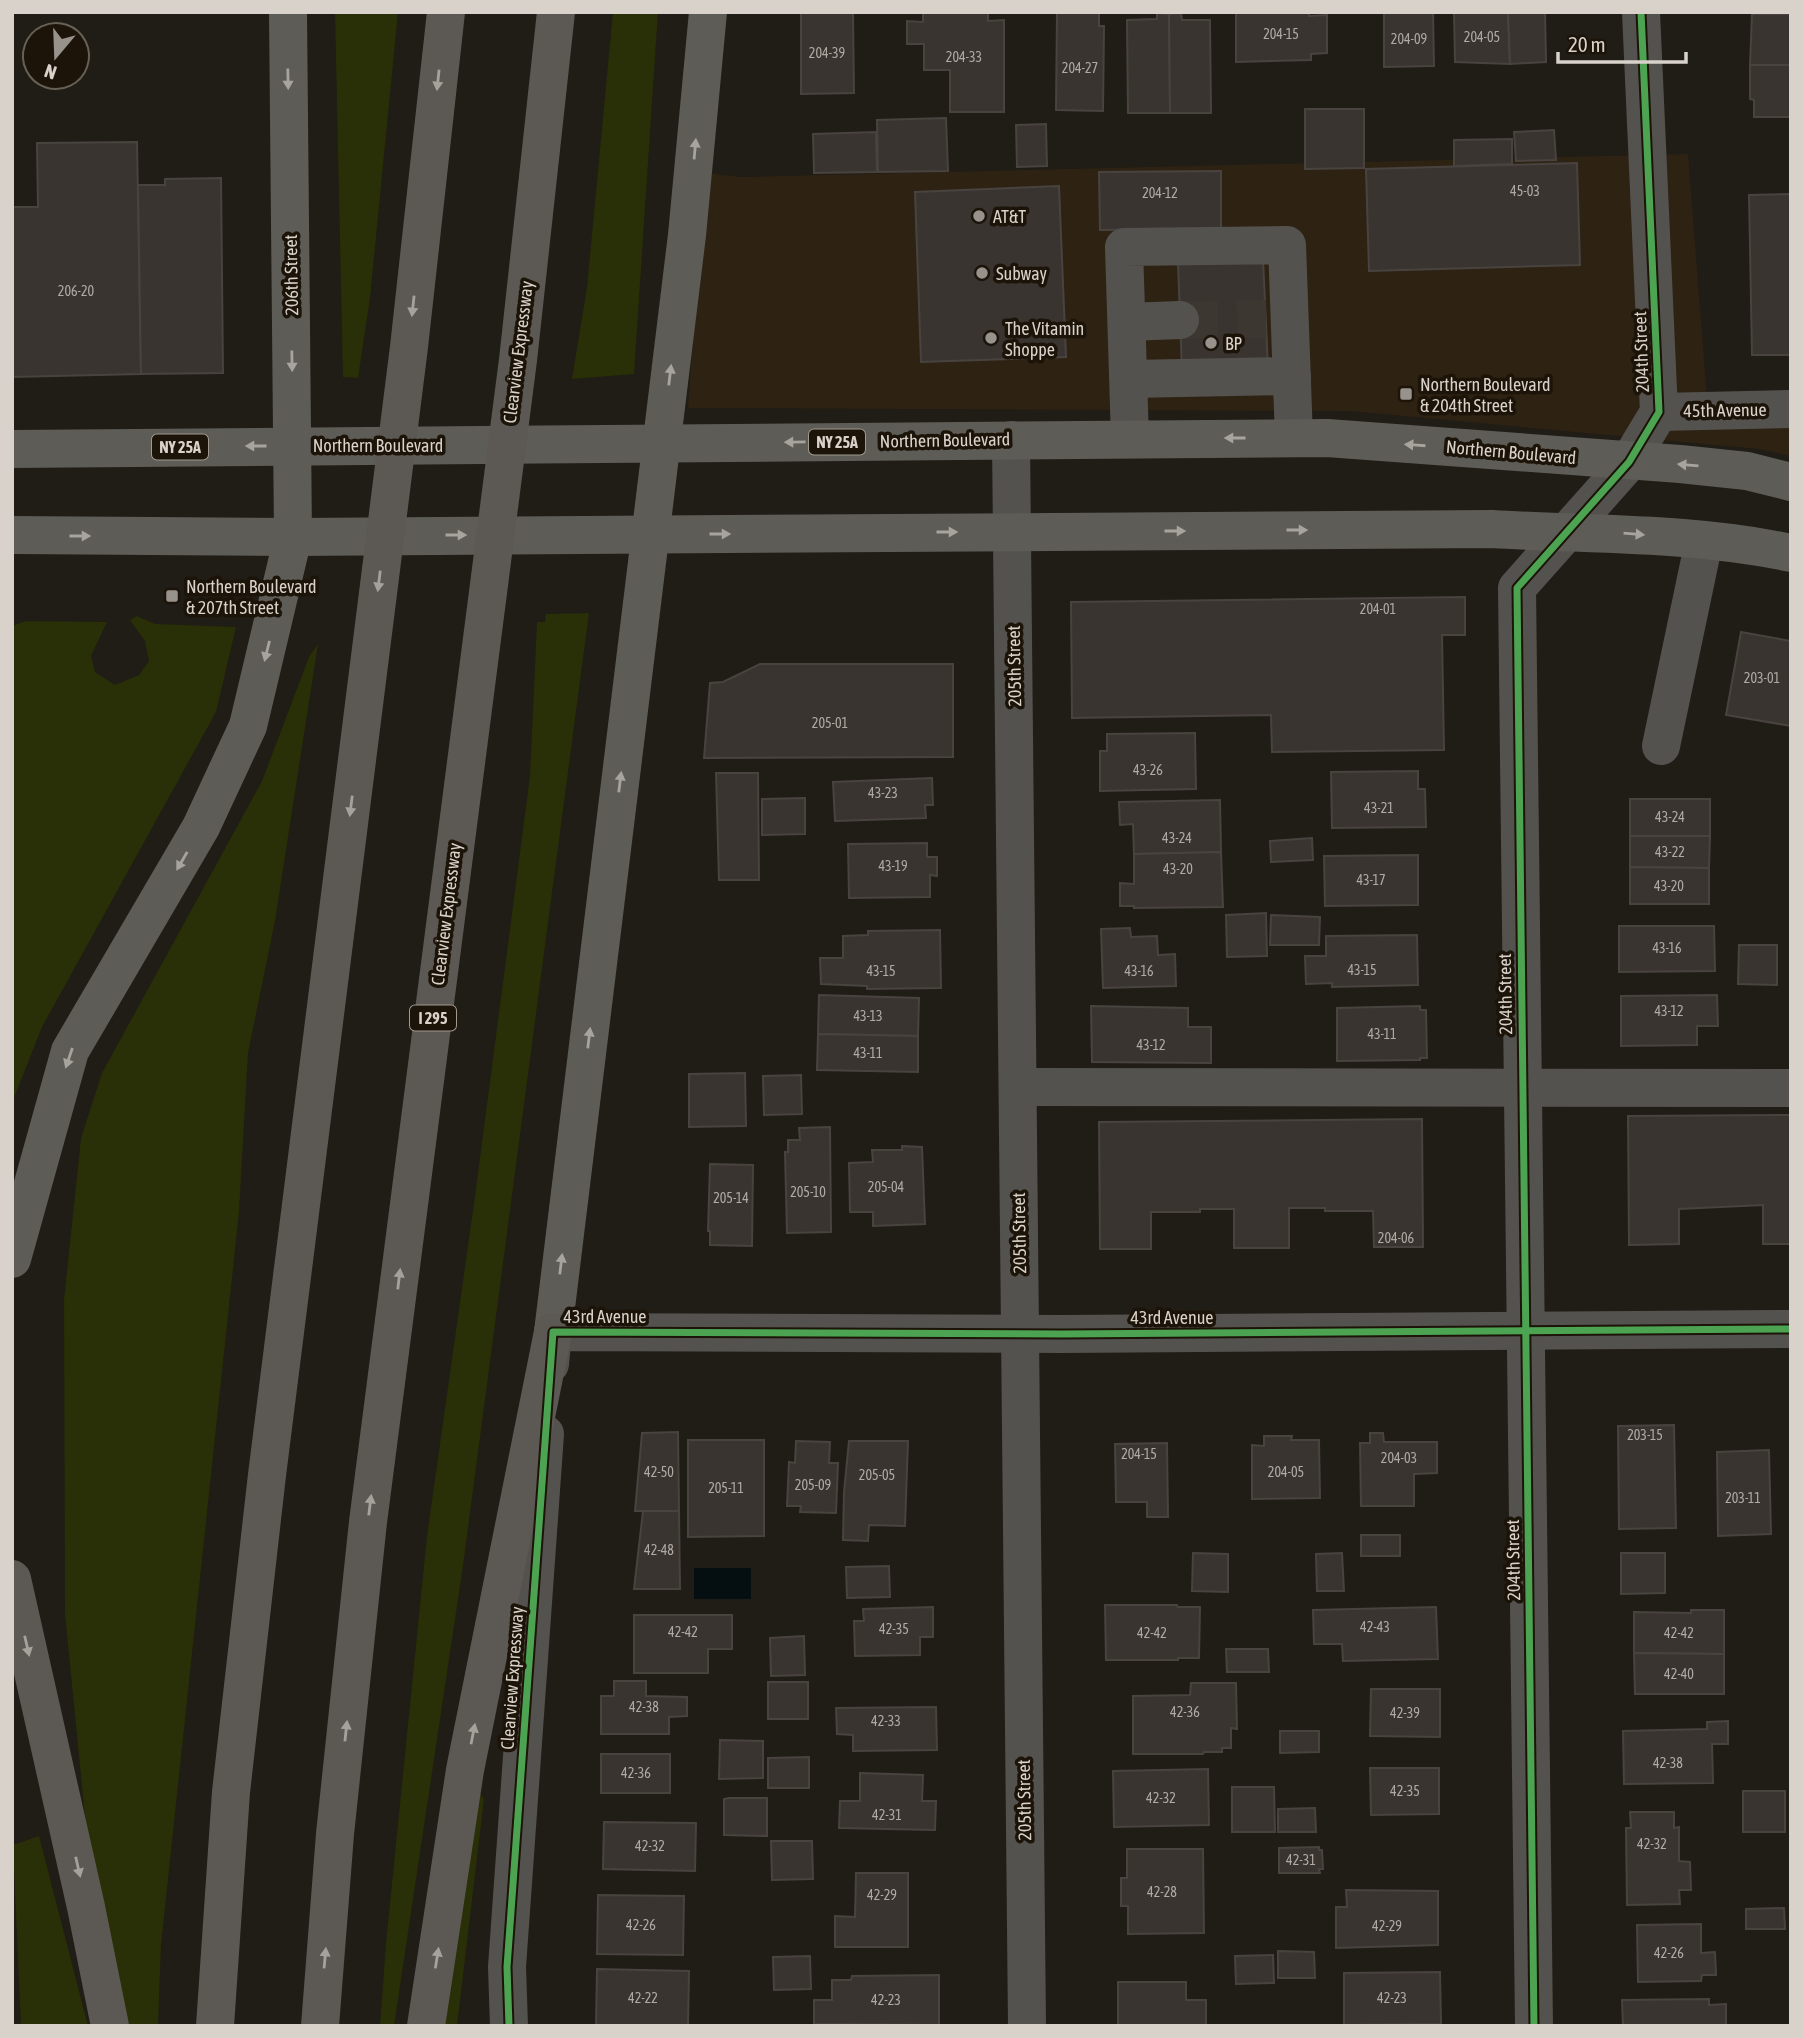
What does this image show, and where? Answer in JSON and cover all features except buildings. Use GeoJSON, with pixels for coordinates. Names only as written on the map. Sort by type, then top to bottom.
{"type":"FeatureCollection","features":[{"type":"Feature","properties":{"kind":"highway"},"geometry":{"type":"LineString","coordinates":[[215,2026],[232,1792],[267,1475],[409,347],[446,12]]}},
{"type":"Feature","properties":{"kind":"highway","name":"Clearview Expressway"},"geometry":{"type":"LineString","coordinates":[[320,2026],[335,1834],[368,1522],[518,360],[556,12]]}},
{"type":"Feature","properties":{"kind":"highway"},"geometry":{"type":"LineString","coordinates":[[426,2026],[466,1770],[552,1332]]}},
{"type":"Feature","properties":{"kind":"highway"},"geometry":{"type":"LineString","coordinates":[[12,1579],[110,2026]]}},
{"type":"Feature","properties":{"kind":"main road","name":"206th Street"},"geometry":{"type":"LineString","coordinates":[[12,1259],[70,1051],[201,827],[248,726],[293,537],[288,12]]}},
{"type":"Feature","properties":{"kind":"main road"},"geometry":{"type":"LineString","coordinates":[[663,443],[687,235],[708,12]]}},
{"type":"Feature","properties":{"kind":"main road","name":"Northern Boulevard"},"geometry":{"type":"LineString","coordinates":[[12,449],[1311,438],[1747,471],[1791,482]]}},
{"type":"Feature","properties":{"kind":"main road","name":"Clearview Expressway"},"geometry":{"type":"LineString","coordinates":[[552,1332],[663,443]]}},
{"type":"Feature","properties":{"kind":"main road"},"geometry":{"type":"LineString","coordinates":[[12,535],[293,537],[1492,529],[1566,534],[1628,533],[1745,543],[1791,553]]}},
{"type":"Feature","properties":{"kind":"street","name":"204th Street"},"geometry":{"type":"LineString","coordinates":[[1534,2026],[1517,588],[1629,462],[1659,412],[1641,12]]}},
{"type":"Feature","properties":{"kind":"street"},"geometry":{"type":"LineString","coordinates":[[1130,439],[1124,247],[1287,245],[1278,318],[1311,438]]}},
{"type":"Feature","properties":{"kind":"street"},"geometry":{"type":"LineString","coordinates":[[1127,322],[1180,320]]}},
{"type":"Feature","properties":{"kind":"street"},"geometry":{"type":"LineString","coordinates":[[1129,379],[1292,376]]}},
{"type":"Feature","properties":{"kind":"street","name":"45th Avenue"},"geometry":{"type":"LineString","coordinates":[[1659,412],[1791,409]]}},
{"type":"Feature","properties":{"kind":"street","name":"205th Street"},"geometry":{"type":"LineString","coordinates":[[1010,440],[1027,2026]]}},
{"type":"Feature","properties":{"kind":"street"},"geometry":{"type":"LineString","coordinates":[[1661,746],[1704,541]]}},
{"type":"Feature","properties":{"kind":"street"},"geometry":{"type":"LineString","coordinates":[[1018,1087],[1791,1088]]}},
{"type":"Feature","properties":{"kind":"street","name":"43rd Avenue"},"geometry":{"type":"LineString","coordinates":[[552,1332],[1020,1334],[1791,1329]]}},
{"type":"Feature","properties":{"kind":"street","name":"Clearview Expressway"},"geometry":{"type":"LineString","coordinates":[[509,2026],[507,1967],[552,1332]]}},
{"type":"Feature","properties":{"kind":"street"},"geometry":{"type":"LineString","coordinates":[[498,2026],[507,1967]]}},
{"type":"Feature","properties":{"kind":"shaded area"},"geometry":{"type":"Polygon","coordinates":[[[1688,154],[1707,398],[1791,397],[1791,456],[1759,449],[1350,411],[688,408],[705,173],[740,177],[1688,154]]]}},
{"type":"Feature","properties":{"kind":"shaded area"},"geometry":{"type":"Polygon","coordinates":[[[694,1568],[751,1568],[751,1599],[694,1599],[694,1568]]]}},
{"type":"Feature","properties":{"kind":"green space"},"geometry":{"type":"Polygon","coordinates":[[[335,12],[398,12],[370,298],[358,378],[343,377],[335,12]]]}},
{"type":"Feature","properties":{"kind":"green space"},"geometry":{"type":"Polygon","coordinates":[[[613,12],[658,12],[634,374],[572,379],[587,287],[613,12]]]}},
{"type":"Feature","properties":{"kind":"green space"},"geometry":{"type":"Polygon","coordinates":[[[589,613],[463,1566],[394,2026],[380,2026],[427,1536],[530,776],[537,622],[545,622],[546,614],[589,613]]]}},
{"type":"Feature","properties":{"kind":"green space"},"geometry":{"type":"Polygon","coordinates":[[[137,616],[155,624],[236,627],[216,712],[42,1027],[12,1103],[12,626],[26,621],[107,622],[91,656],[95,672],[115,685],[139,675],[149,661],[145,641],[130,620],[137,616]]]}},
{"type":"Feature","properties":{"kind":"green space"},"geometry":{"type":"Polygon","coordinates":[[[318,644],[275,921],[248,1053],[239,1212],[161,1945],[158,2026],[123,2026],[91,1877],[65,1614],[64,1300],[81,1138],[102,1073],[262,781],[309,657],[318,644]]]}},
{"type":"Feature","properties":{"kind":"green space"},"geometry":{"type":"Polygon","coordinates":[[[474,1787],[484,1799],[457,2026],[440,2026],[474,1787]]]}},
{"type":"Feature","properties":{"kind":"green space"},"geometry":{"type":"Polygon","coordinates":[[[39,1836],[88,2026],[21,2026],[13,1845],[39,1836]]]}},
{"type":"Feature","properties":{"kind":"tunnel"},"geometry":{"type":"LineString","coordinates":[[1180,320],[1266,319]]}},
{"type":"Feature","properties":{"kind":"cycle path"},"geometry":{"type":"LineString","coordinates":[[1534,2026],[1517,588],[1629,462],[1659,412],[1641,12]]}},
{"type":"Feature","properties":{"kind":"cycle path"},"geometry":{"type":"LineString","coordinates":[[509,2026],[507,1967],[553,1332],[1062,1334],[1791,1329]]}},
{"type":"Feature","properties":{"kind":"place","name":"AT&T"},"geometry":{"type":"Point","coordinates":[979,216]}},
{"type":"Feature","properties":{"kind":"place","name":"Subway"},"geometry":{"type":"Point","coordinates":[982,273]}},
{"type":"Feature","properties":{"kind":"place","name":"The Vitamin Shoppe"},"geometry":{"type":"Point","coordinates":[991,338]}},
{"type":"Feature","properties":{"kind":"place","name":"BP"},"geometry":{"type":"Point","coordinates":[1211,343]}},
{"type":"Feature","properties":{"kind":"place","name":"Northern Boulevard & 204th Street"},"geometry":{"type":"Point","coordinates":[1406,394]}},
{"type":"Feature","properties":{"kind":"place","name":"Northern Boulevard & 207th Street"},"geometry":{"type":"Point","coordinates":[172,596]}}]}
